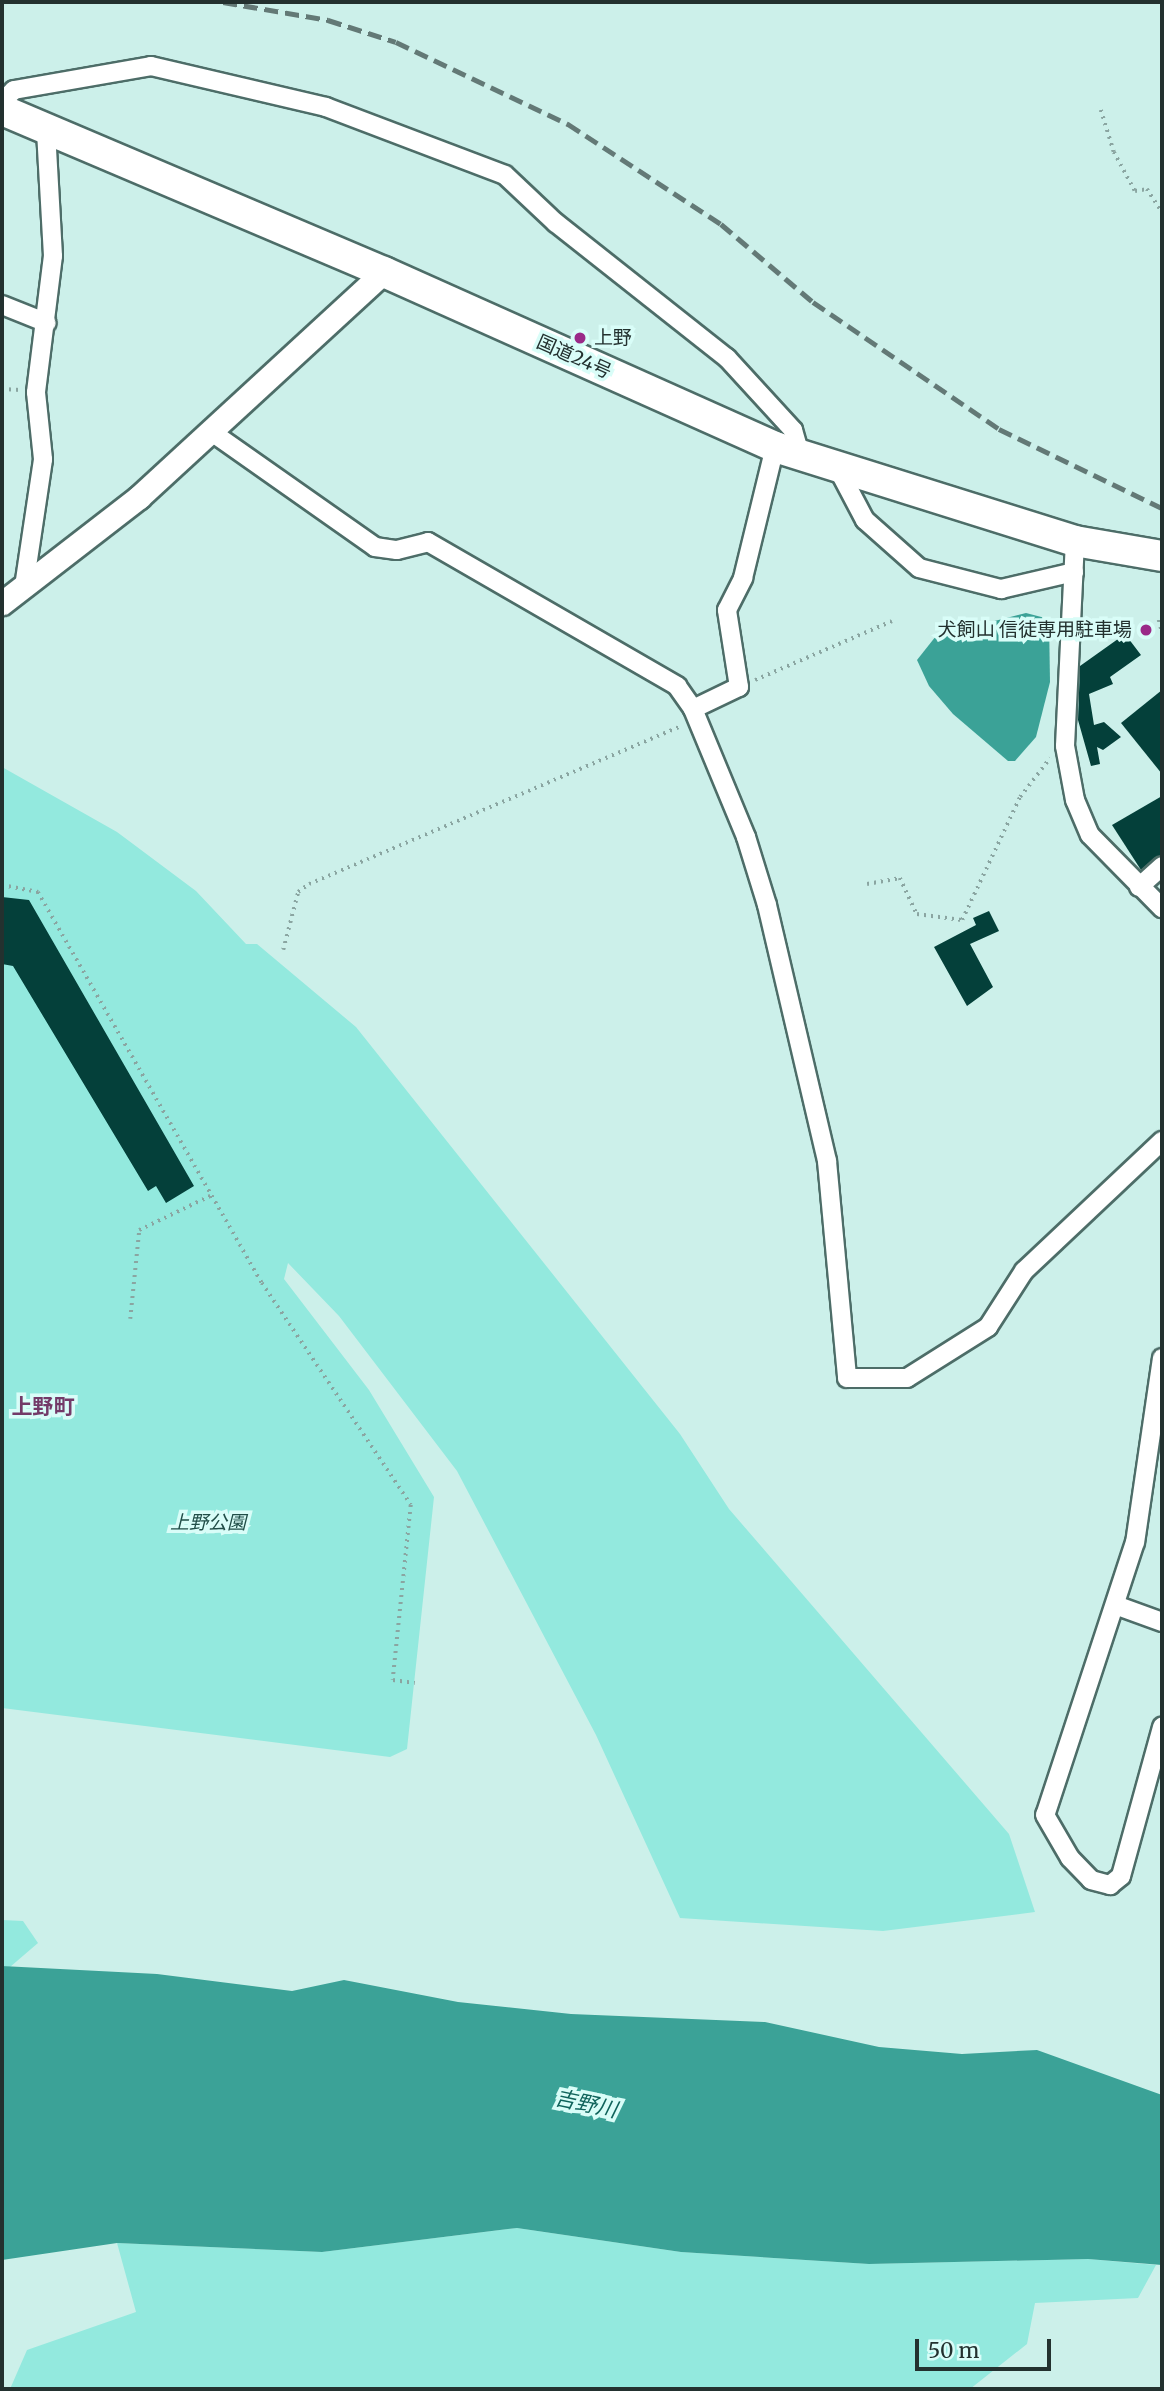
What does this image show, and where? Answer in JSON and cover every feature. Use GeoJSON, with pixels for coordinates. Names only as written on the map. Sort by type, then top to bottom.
{"type":"FeatureCollection","features":[{"type":"Feature","properties":{"kind":"highway","name":"国道24号"},"geometry":{"type":"LineString","coordinates":[[2,110],[46,131],[384,272],[787,451],[1074,541],[1162,556]]}},
{"type":"Feature","properties":{"kind":"street"},"geometry":{"type":"LineString","coordinates":[[2,102],[14,90],[39,83],[151,66],[326,107],[505,175],[556,223],[727,358],[793,430],[743,578],[727,610],[739,687],[695,714]]}},
{"type":"Feature","properties":{"kind":"street"},"geometry":{"type":"LineString","coordinates":[[25,580],[43,459],[36,392],[47,323],[53,256],[46,131]]}},
{"type":"Feature","properties":{"kind":"street"},"geometry":{"type":"LineString","coordinates":[[2,603],[25,580],[139,497],[213,433],[384,272]]}},
{"type":"Feature","properties":{"kind":"street"},"geometry":{"type":"LineString","coordinates":[[2,304],[47,323]]}},
{"type":"Feature","properties":{"kind":"street"},"geometry":{"type":"LineString","coordinates":[[213,433],[375,547],[397,550],[428,542],[677,686],[695,714],[746,837],[763,894],[827,1161],[847,1378],[907,1378],[988,1327],[1024,1271],[1162,1141]]}},
{"type":"Feature","properties":{"kind":"street"},"geometry":{"type":"LineString","coordinates":[[837,467],[865,520],[919,568],[1001,589],[1074,572]]}},
{"type":"Feature","properties":{"kind":"street"},"geometry":{"type":"LineString","coordinates":[[1074,541],[1065,746],[1075,800],[1090,835],[1162,908]]}},
{"type":"Feature","properties":{"kind":"street"},"geometry":{"type":"LineString","coordinates":[[1139,887],[1162,866]]}},
{"type":"Feature","properties":{"kind":"street"},"geometry":{"type":"LineString","coordinates":[[1162,1358],[1146,1483],[1118,1606],[1045,1815],[1070,1858],[1091,1880],[1110,1885],[1121,1876],[1162,1727]]}},
{"type":"Feature","properties":{"kind":"street"},"geometry":{"type":"LineString","coordinates":[[1118,1606],[1162,1622]]}},
{"type":"Feature","properties":{"kind":"path"},"geometry":{"type":"LineString","coordinates":[[1101,110],[1114,152],[1135,191],[1147,189],[1162,212]]}},
{"type":"Feature","properties":{"kind":"path"},"geometry":{"type":"LineString","coordinates":[[1159,620],[1162,632]]}},
{"type":"Feature","properties":{"kind":"path"},"geometry":{"type":"LineString","coordinates":[[739,687],[892,621]]}},
{"type":"Feature","properties":{"kind":"path"},"geometry":{"type":"LineString","coordinates":[[283,950],[298,892],[309,884],[695,714]]}},
{"type":"Feature","properties":{"kind":"path"},"geometry":{"type":"LineString","coordinates":[[867,884],[900,878],[917,914],[962,920],[1020,797],[1065,746]]}},
{"type":"Feature","properties":{"kind":"path"},"geometry":{"type":"LineString","coordinates":[[2,885],[38,892],[210,1196],[411,1505],[393,1680],[415,1683]]}},
{"type":"Feature","properties":{"kind":"path"},"geometry":{"type":"LineString","coordinates":[[130,1319],[139,1230],[210,1196]]}},
{"type":"Feature","properties":{"kind":"green space","name":"上野公園"},"geometry":{"type":"Polygon","coordinates":[[[2,767],[117,832],[196,891],[246,944],[257,944],[356,1027],[680,1434],[729,1509],[1009,1834],[1035,1912],[883,1931],[680,1918],[596,1735],[457,1471],[339,1316],[288,1263],[284,1279],[369,1390],[434,1497],[407,1749],[390,1757],[2,1708],[2,767]]]}},
{"type":"Feature","properties":{"kind":"green space"},"geometry":{"type":"Polygon","coordinates":[[[2,1920],[23,1921],[38,1943],[10,1967],[2,1966],[2,1920]]]}},
{"type":"Feature","properties":{"kind":"green space"},"geometry":{"type":"Polygon","coordinates":[[[517,2228],[681,2252],[869,2264],[1088,2259],[1156,2265],[1138,2298],[1035,2303],[1027,2344],[970,2389],[10,2389],[27,2350],[136,2312],[117,2243],[322,2252],[517,2228]]]}},
{"type":"Feature","properties":{"kind":"water"},"geometry":{"type":"Polygon","coordinates":[[[1026,613],[1049,619],[1050,682],[1036,737],[1015,761],[1008,761],[953,714],[929,686],[917,660],[936,636],[1026,613]]]}},
{"type":"Feature","properties":{"kind":"water","name":"吉野川"},"geometry":{"type":"Polygon","coordinates":[[[2,1966],[157,1974],[292,1991],[344,1980],[458,2002],[571,2014],[765,2022],[879,2047],[962,2054],[1037,2050],[1162,2095],[1162,2265],[1088,2259],[869,2264],[681,2252],[517,2228],[322,2252],[117,2243],[2,2260],[2,1966]]]}},
{"type":"Feature","properties":{"kind":"building"},"geometry":{"type":"Polygon","coordinates":[[[1125,634],[1141,655],[1110,677],[1113,684],[1089,694],[1094,725],[1104,722],[1121,737],[1103,750],[1097,747],[1100,764],[1091,766],[1078,720],[1080,666],[1125,634]]]}},
{"type":"Feature","properties":{"kind":"building"},"geometry":{"type":"Polygon","coordinates":[[[1162,690],[1162,774],[1121,723],[1162,690]]]}},
{"type":"Feature","properties":{"kind":"building"},"geometry":{"type":"Polygon","coordinates":[[[1162,796],[1162,855],[1141,870],[1112,825],[1162,796]]]}},
{"type":"Feature","properties":{"kind":"building"},"geometry":{"type":"Polygon","coordinates":[[[2,897],[29,900],[194,1186],[166,1203],[156,1186],[148,1191],[13,966],[2,964],[2,897]]]}},
{"type":"Feature","properties":{"kind":"building"},"geometry":{"type":"Polygon","coordinates":[[[989,911],[999,931],[970,944],[993,987],[967,1006],[934,947],[976,925],[973,918],[989,911]]]}},
{"type":"Feature","properties":{"kind":"railway"},"geometry":{"type":"LineString","coordinates":[[223,2],[328,20],[396,42],[568,124],[721,224],[813,302],[999,429],[1162,508]]}},
{"type":"Feature","properties":{"kind":"place","name":"上野"},"geometry":{"type":"Point","coordinates":[580,338]}},
{"type":"Feature","properties":{"kind":"place","name":"犬飼山 信徒専用駐車場"},"geometry":{"type":"Point","coordinates":[1146,630]}},
{"type":"Feature","properties":{"kind":"district","name":"上野町"},"geometry":{"type":"Point","coordinates":[43,1407]}}]}
